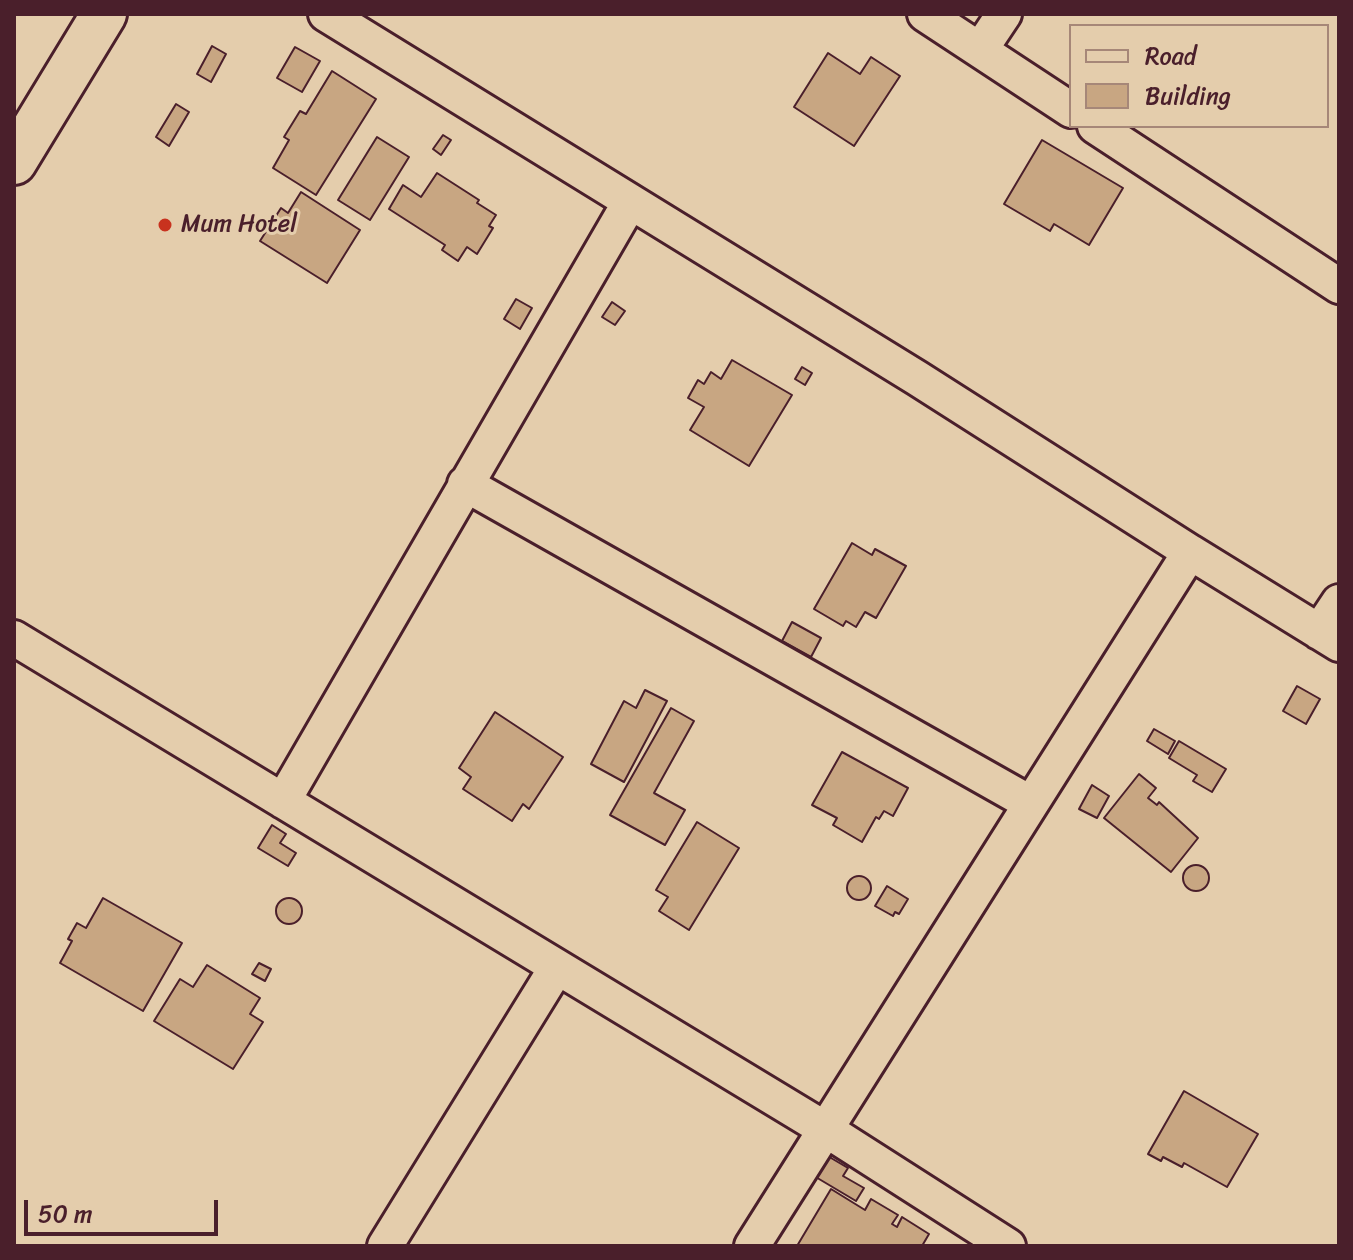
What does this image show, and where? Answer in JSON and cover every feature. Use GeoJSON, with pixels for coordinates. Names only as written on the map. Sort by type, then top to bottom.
{"type":"FeatureCollection","features":[{"type":"Feature","properties":{"kind":"highway"},"geometry":{"type":"LineString","coordinates":[[14,162],[104,14]]}},
{"type":"Feature","properties":{"kind":"street"},"geometry":{"type":"LineString","coordinates":[[326,14],[917,378],[1329,638],[1339,602]]}},
{"type":"Feature","properties":{"kind":"street"},"geometry":{"type":"LineString","coordinates":[[925,14],[1069,109]]}},
{"type":"Feature","properties":{"kind":"street"},"geometry":{"type":"LineString","coordinates":[[980,50],[1004,14]]}},
{"type":"Feature","properties":{"kind":"street"},"geometry":{"type":"LineString","coordinates":[[1098,128],[1339,286]]}},
{"type":"Feature","properties":{"kind":"street"},"geometry":{"type":"LineString","coordinates":[[283,801],[630,202]]}},
{"type":"Feature","properties":{"kind":"street"},"geometry":{"type":"LineString","coordinates":[[465,484],[1030,803]]}},
{"type":"Feature","properties":{"kind":"street"},"geometry":{"type":"LineString","coordinates":[[752,1246],[1190,552]]}},
{"type":"Feature","properties":{"kind":"street"},"geometry":{"type":"LineString","coordinates":[[14,638],[825,1129],[1008,1246]]}},
{"type":"Feature","properties":{"kind":"street"},"geometry":{"type":"LineString","coordinates":[[385,1246],[557,967]]}},
{"type":"Feature","properties":{"kind":"building"},"geometry":{"type":"Polygon","coordinates":[[[212,46],[226,54],[211,82],[197,74],[212,46]]]}},
{"type":"Feature","properties":{"kind":"building"},"geometry":{"type":"Polygon","coordinates":[[[295,47],[320,61],[302,92],[277,78],[295,47]]]}},
{"type":"Feature","properties":{"kind":"building"},"geometry":{"type":"Polygon","coordinates":[[[828,53],[860,74],[871,57],[900,76],[854,146],[794,107],[828,53]]]}},
{"type":"Feature","properties":{"kind":"building"},"geometry":{"type":"Polygon","coordinates":[[[332,71],[376,99],[316,195],[273,168],[289,140],[284,137],[300,111],[306,114],[332,71]]]}},
{"type":"Feature","properties":{"kind":"building"},"geometry":{"type":"Polygon","coordinates":[[[176,104],[189,112],[169,146],[156,137],[176,104]]]}},
{"type":"Feature","properties":{"kind":"building"},"geometry":{"type":"Polygon","coordinates":[[[443,135],[451,140],[441,155],[433,149],[443,135]]]}},
{"type":"Feature","properties":{"kind":"building"},"geometry":{"type":"Polygon","coordinates":[[[377,137],[409,157],[370,220],[338,200],[377,137]]]}},
{"type":"Feature","properties":{"kind":"building"},"geometry":{"type":"Polygon","coordinates":[[[1042,140],[1123,188],[1089,245],[1054,224],[1050,231],[1004,204],[1042,140]]]}},
{"type":"Feature","properties":{"kind":"building"},"geometry":{"type":"Polygon","coordinates":[[[437,173],[496,215],[489,226],[493,228],[477,254],[467,247],[458,261],[442,250],[445,245],[389,209],[403,185],[421,197],[437,173]]]}},
{"type":"Feature","properties":{"kind":"building"},"geometry":{"type":"Polygon","coordinates":[[[301,192],[360,230],[327,283],[260,241],[281,208],[288,213],[301,192]]]}},
{"type":"Feature","properties":{"kind":"building"},"geometry":{"type":"Polygon","coordinates":[[[516,299],[532,308],[520,329],[504,319],[516,299]]]}},
{"type":"Feature","properties":{"kind":"building"},"geometry":{"type":"Polygon","coordinates":[[[612,302],[625,311],[615,325],[602,317],[612,302]]]}},
{"type":"Feature","properties":{"kind":"building"},"geometry":{"type":"Polygon","coordinates":[[[732,360],[792,395],[749,466],[690,430],[704,407],[688,398],[698,380],[704,384],[711,372],[721,379],[732,360]]]}},
{"type":"Feature","properties":{"kind":"building"},"geometry":{"type":"Polygon","coordinates":[[[802,367],[812,373],[805,385],[795,379],[802,367]]]}},
{"type":"Feature","properties":{"kind":"building"},"geometry":{"type":"Polygon","coordinates":[[[852,543],[872,555],[875,549],[906,566],[876,618],[865,612],[856,627],[846,621],[843,626],[814,609],[852,543]]]}},
{"type":"Feature","properties":{"kind":"building"},"geometry":{"type":"Polygon","coordinates":[[[792,622],[821,638],[811,657],[782,641],[792,622]]]}},
{"type":"Feature","properties":{"kind":"building"},"geometry":{"type":"Polygon","coordinates":[[[1297,686],[1320,699],[1306,724],[1283,711],[1297,686]]]}},
{"type":"Feature","properties":{"kind":"building"},"geometry":{"type":"Polygon","coordinates":[[[645,690],[667,701],[624,782],[591,764],[624,701],[636,708],[645,690]]]}},
{"type":"Feature","properties":{"kind":"building"},"geometry":{"type":"Polygon","coordinates":[[[671,708],[694,721],[654,793],[685,810],[665,845],[610,815],[671,708]]]}},
{"type":"Feature","properties":{"kind":"building"},"geometry":{"type":"Polygon","coordinates":[[[495,712],[563,757],[529,809],[523,804],[512,821],[463,789],[471,777],[459,768],[495,712]]]}},
{"type":"Feature","properties":{"kind":"building"},"geometry":{"type":"Polygon","coordinates":[[[1154,729],[1175,741],[1168,754],[1147,741],[1154,729]]]}},
{"type":"Feature","properties":{"kind":"building"},"geometry":{"type":"Polygon","coordinates":[[[1179,741],[1226,769],[1212,792],[1193,781],[1197,775],[1169,758],[1179,741]]]}},
{"type":"Feature","properties":{"kind":"building"},"geometry":{"type":"Polygon","coordinates":[[[842,752],[908,788],[893,816],[884,811],[879,819],[876,817],[862,842],[833,825],[837,818],[812,805],[842,752]]]}},
{"type":"Feature","properties":{"kind":"building"},"geometry":{"type":"Polygon","coordinates":[[[1139,774],[1156,788],[1148,798],[1157,805],[1159,802],[1198,838],[1171,872],[1104,818],[1139,774]]]}},
{"type":"Feature","properties":{"kind":"building"},"geometry":{"type":"Polygon","coordinates":[[[1092,785],[1109,796],[1097,818],[1079,809],[1092,785]]]}},
{"type":"Feature","properties":{"kind":"building"},"geometry":{"type":"Polygon","coordinates":[[[697,822],[739,848],[689,930],[659,911],[668,897],[656,890],[697,822]]]}},
{"type":"Feature","properties":{"kind":"building"},"geometry":{"type":"Polygon","coordinates":[[[272,825],[286,834],[280,843],[296,853],[288,866],[258,848],[272,825]]]}},
{"type":"Feature","properties":{"kind":"building"},"geometry":{"type":"Polygon","coordinates":[[[1196,865],[1205,869],[1209,878],[1205,887],[1196,891],[1187,887],[1183,878],[1187,869],[1196,865]]]}},
{"type":"Feature","properties":{"kind":"building"},"geometry":{"type":"Polygon","coordinates":[[[859,876],[867,880],[871,888],[867,896],[859,900],[851,896],[847,888],[851,880],[859,876]]]}},
{"type":"Feature","properties":{"kind":"building"},"geometry":{"type":"Polygon","coordinates":[[[887,886],[908,899],[899,914],[895,912],[893,916],[875,906],[887,886]]]}},
{"type":"Feature","properties":{"kind":"building"},"geometry":{"type":"Polygon","coordinates":[[[103,898],[182,943],[143,1011],[60,963],[72,941],[68,939],[77,923],[86,928],[103,898]]]}},
{"type":"Feature","properties":{"kind":"building"},"geometry":{"type":"Polygon","coordinates":[[[289,898],[298,902],[302,911],[298,920],[289,924],[280,920],[276,911],[280,902],[289,898]]]}},
{"type":"Feature","properties":{"kind":"building"},"geometry":{"type":"Polygon","coordinates":[[[259,963],[271,969],[265,981],[252,974],[259,963]]]}},
{"type":"Feature","properties":{"kind":"building"},"geometry":{"type":"Polygon","coordinates":[[[207,965],[260,998],[250,1014],[263,1022],[233,1069],[154,1021],[180,979],[193,987],[207,965]]]}},
{"type":"Feature","properties":{"kind":"building"},"geometry":{"type":"Polygon","coordinates":[[[1184,1091],[1258,1134],[1227,1187],[1184,1163],[1182,1167],[1163,1157],[1161,1161],[1148,1154],[1184,1091]]]}},
{"type":"Feature","properties":{"kind":"building"},"geometry":{"type":"Polygon","coordinates":[[[826,1155],[848,1168],[843,1176],[864,1188],[856,1201],[814,1176],[826,1155]]]}},
{"type":"Feature","properties":{"kind":"building"},"geometry":{"type":"Polygon","coordinates":[[[831,1189],[865,1210],[871,1199],[898,1215],[892,1224],[897,1227],[902,1217],[929,1234],[922,1246],[797,1246],[831,1189]]]}},
{"type":"Feature","properties":{"kind":"place","name":"Mum Hotel"},"geometry":{"type":"Point","coordinates":[165,225]}}]}
